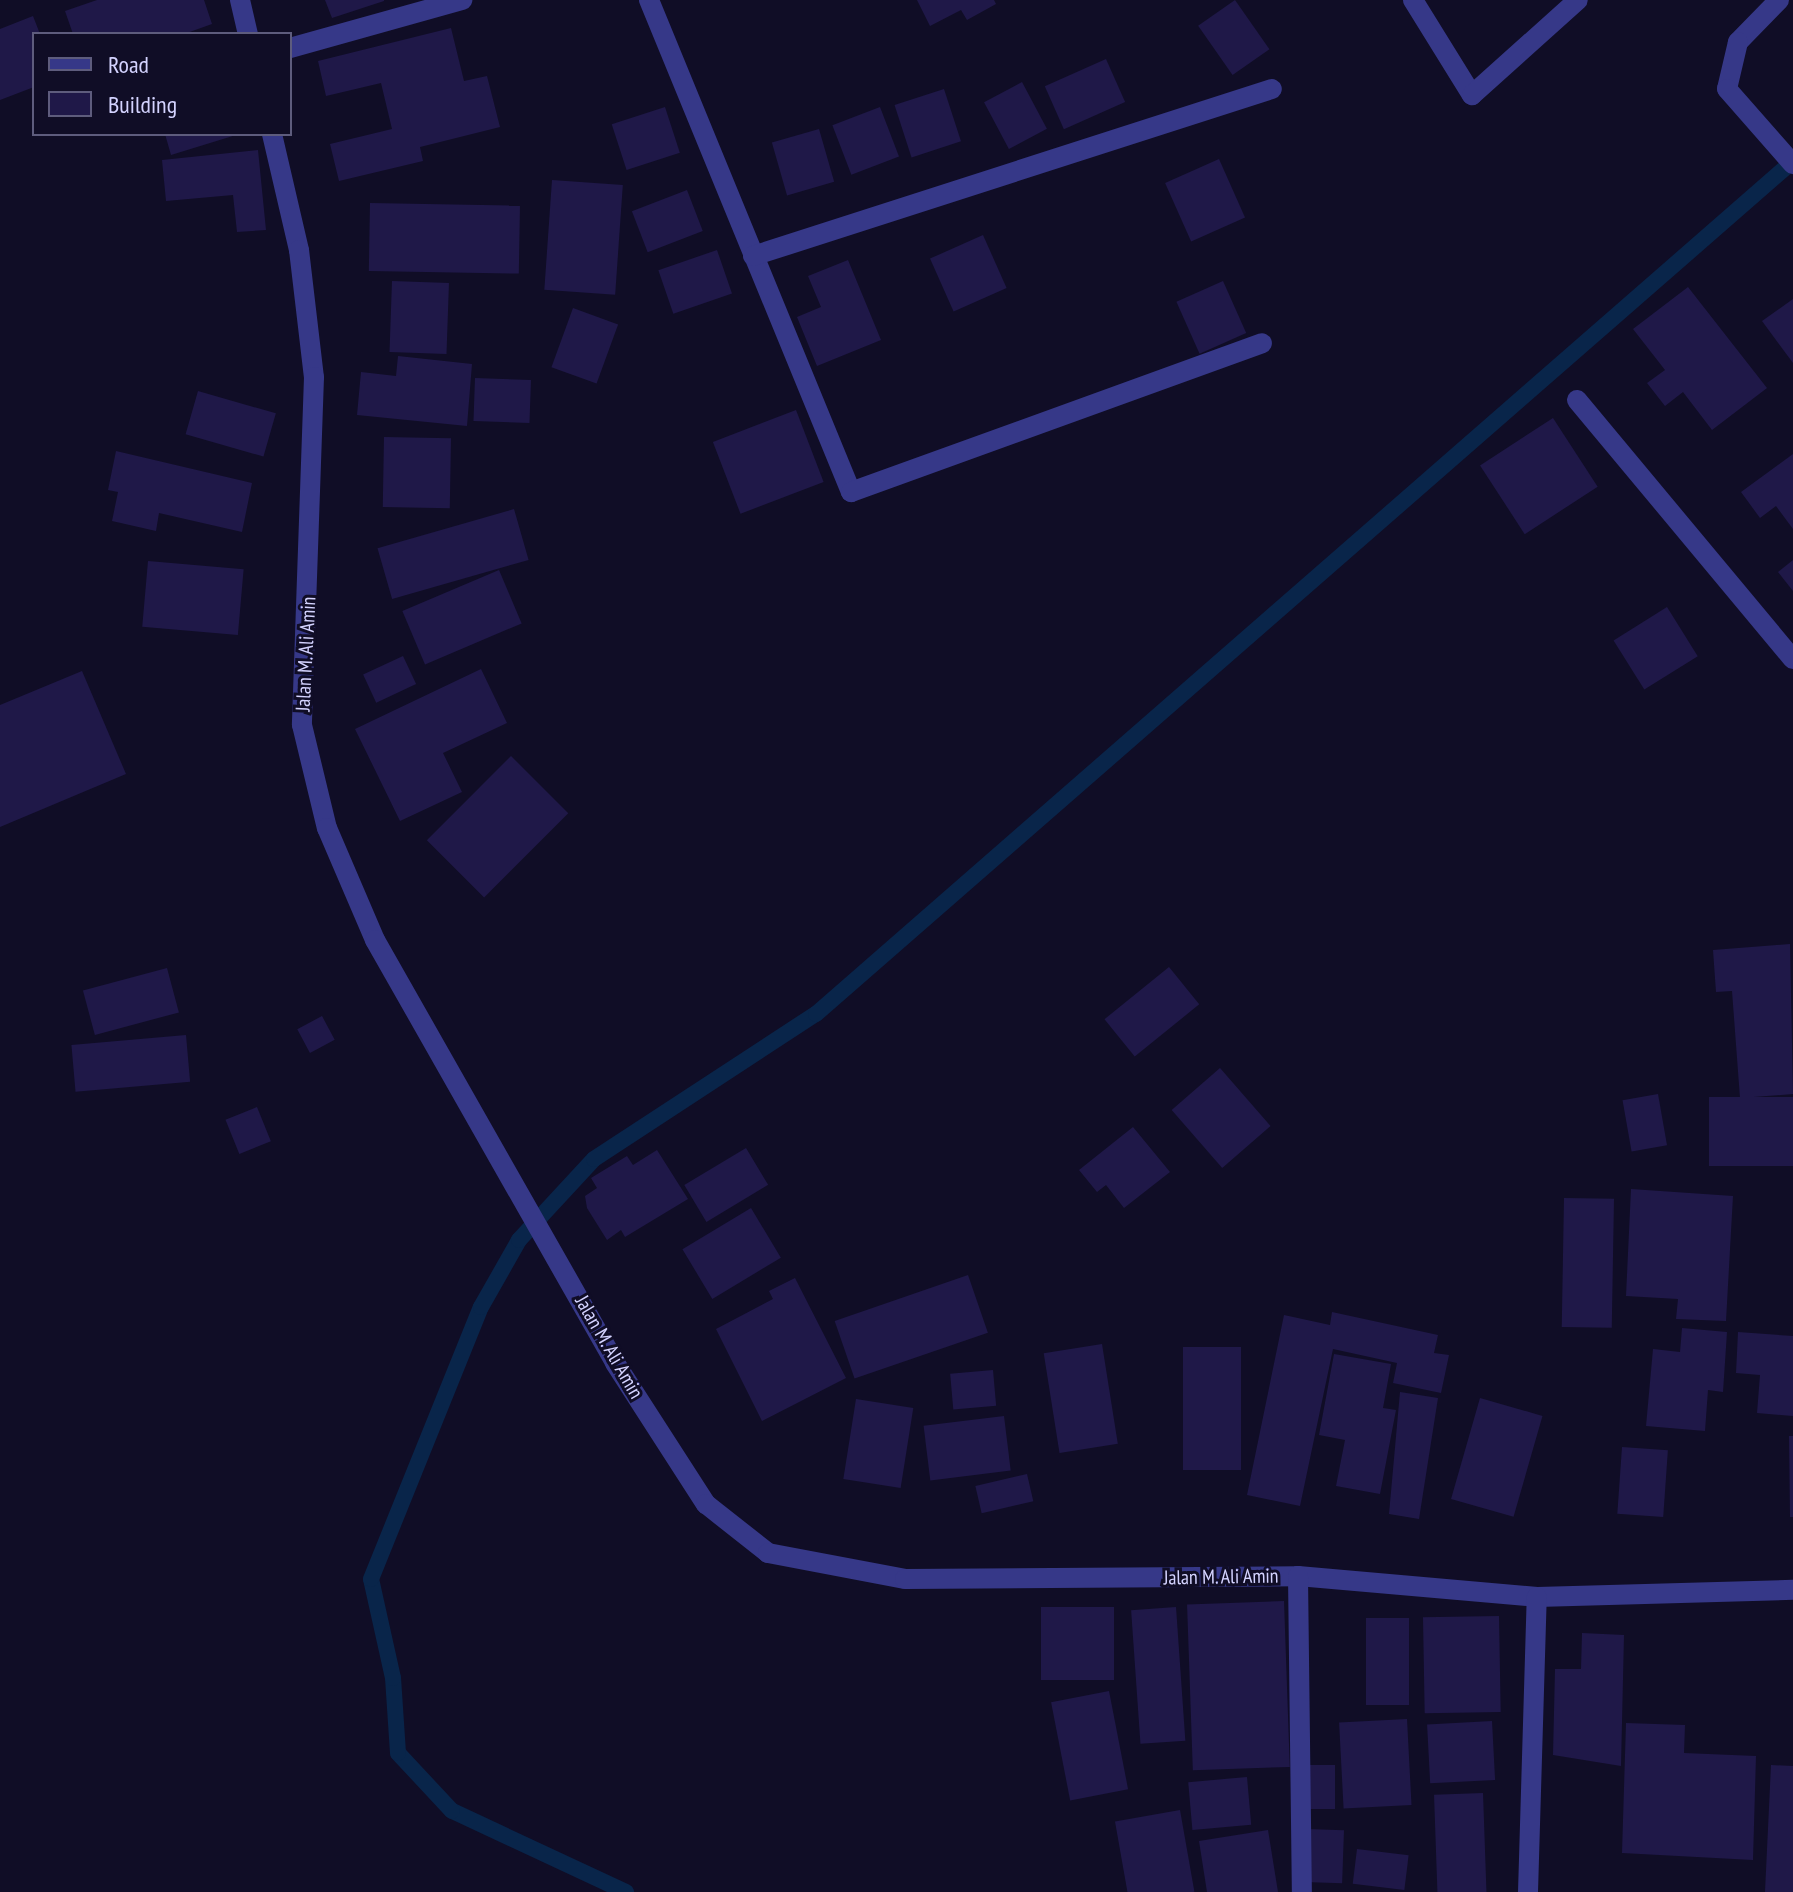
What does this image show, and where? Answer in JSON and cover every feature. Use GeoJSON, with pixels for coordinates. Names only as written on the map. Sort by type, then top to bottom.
{"type":"FeatureCollection","features":[{"type":"Feature","properties":{"kind":"street"},"geometry":{"type":"LineString","coordinates":[[240,0],[248,32]]}},
{"type":"Feature","properties":{"kind":"street"},"geometry":{"type":"LineString","coordinates":[[292,47],[462,0]]}},
{"type":"Feature","properties":{"kind":"street"},"geometry":{"type":"LineString","coordinates":[[649,0],[851,492],[1262,343]]}},
{"type":"Feature","properties":{"kind":"street"},"geometry":{"type":"LineString","coordinates":[[1413,0],[1472,95],[1578,0]]}},
{"type":"Feature","properties":{"kind":"street"},"geometry":{"type":"LineString","coordinates":[[1779,0],[1738,42],[1727,89],[1793,164]]}},
{"type":"Feature","properties":{"kind":"street"},"geometry":{"type":"LineString","coordinates":[[753,256],[1272,89]]}},
{"type":"Feature","properties":{"kind":"street","name":"Jalan M. Ali Amin"},"geometry":{"type":"LineString","coordinates":[[272,136],[299,250],[314,377],[302,725],[327,828],[375,940],[549,1241],[615,1363],[706,1504],[768,1553],[918,1580],[1298,1576],[1537,1597],[1793,1590]]}},
{"type":"Feature","properties":{"kind":"street"},"geometry":{"type":"LineString","coordinates":[[1577,400],[1793,659]]}},
{"type":"Feature","properties":{"kind":"street"},"geometry":{"type":"LineString","coordinates":[[1298,1576],[1302,1892]]}},
{"type":"Feature","properties":{"kind":"street"},"geometry":{"type":"LineString","coordinates":[[1528,1892],[1537,1597]]}},
{"type":"Feature","properties":{"kind":"building"},"geometry":{"type":"Polygon","coordinates":[[[97,0],[204,0],[212,24],[190,32],[72,32],[65,11],[97,0]]]}},
{"type":"Feature","properties":{"kind":"building"},"geometry":{"type":"Polygon","coordinates":[[[325,0],[384,0],[384,1],[332,18],[325,0]]]}},
{"type":"Feature","properties":{"kind":"building"},"geometry":{"type":"Polygon","coordinates":[[[917,0],[994,0],[996,4],[967,20],[961,10],[930,26],[917,0]]]}},
{"type":"Feature","properties":{"kind":"building"},"geometry":{"type":"Polygon","coordinates":[[[1235,0],[1269,49],[1233,75],[1198,26],[1235,0]]]}},
{"type":"Feature","properties":{"kind":"building"},"geometry":{"type":"Polygon","coordinates":[[[33,16],[39,32],[32,32],[32,88],[0,100],[0,29],[33,16]]]}},
{"type":"Feature","properties":{"kind":"building"},"geometry":{"type":"Polygon","coordinates":[[[451,28],[464,81],[487,76],[500,127],[420,147],[423,161],[339,181],[330,144],[392,129],[381,83],[326,96],[318,61],[451,28]]]}},
{"type":"Feature","properties":{"kind":"building"},"geometry":{"type":"Polygon","coordinates":[[[1106,59],[1125,102],[1064,129],[1045,86],[1106,59]]]}},
{"type":"Feature","properties":{"kind":"building"},"geometry":{"type":"Polygon","coordinates":[[[1022,82],[1047,129],[1009,149],[984,102],[1022,82]]]}},
{"type":"Feature","properties":{"kind":"building"},"geometry":{"type":"Polygon","coordinates":[[[944,89],[961,141],[912,157],[895,105],[944,89]]]}},
{"type":"Feature","properties":{"kind":"building"},"geometry":{"type":"Polygon","coordinates":[[[665,107],[680,153],[627,170],[612,124],[665,107]]]}},
{"type":"Feature","properties":{"kind":"building"},"geometry":{"type":"Polygon","coordinates":[[[880,107],[899,156],[851,175],[832,125],[880,107]]]}},
{"type":"Feature","properties":{"kind":"building"},"geometry":{"type":"Polygon","coordinates":[[[819,129],[834,182],[787,195],[772,143],[819,129]]]}},
{"type":"Feature","properties":{"kind":"building"},"geometry":{"type":"Polygon","coordinates":[[[166,136],[233,136],[171,155],[166,136]]]}},
{"type":"Feature","properties":{"kind":"building"},"geometry":{"type":"Polygon","coordinates":[[[258,150],[266,230],[237,232],[233,195],[166,201],[162,160],[258,150]]]}},
{"type":"Feature","properties":{"kind":"building"},"geometry":{"type":"Polygon","coordinates":[[[1219,159],[1245,217],[1191,241],[1165,183],[1219,159]]]}},
{"type":"Feature","properties":{"kind":"building"},"geometry":{"type":"Polygon","coordinates":[[[552,180],[623,185],[615,295],[544,290],[552,180]]]}},
{"type":"Feature","properties":{"kind":"building"},"geometry":{"type":"Polygon","coordinates":[[[687,190],[703,231],[648,252],[632,211],[687,190]]]}},
{"type":"Feature","properties":{"kind":"building"},"geometry":{"type":"Polygon","coordinates":[[[370,203],[520,206],[519,274],[369,271],[370,203]]]}},
{"type":"Feature","properties":{"kind":"building"},"geometry":{"type":"Polygon","coordinates":[[[983,235],[1007,288],[954,312],[930,259],[983,235]]]}},
{"type":"Feature","properties":{"kind":"building"},"geometry":{"type":"Polygon","coordinates":[[[717,250],[732,293],[673,314],[658,270],[717,250]]]}},
{"type":"Feature","properties":{"kind":"building"},"geometry":{"type":"Polygon","coordinates":[[[848,260],[881,340],[817,366],[797,317],[821,307],[808,276],[848,260]]]}},
{"type":"Feature","properties":{"kind":"building"},"geometry":{"type":"Polygon","coordinates":[[[392,281],[449,283],[446,354],[390,352],[392,281]]]}},
{"type":"Feature","properties":{"kind":"building"},"geometry":{"type":"Polygon","coordinates":[[[1223,281],[1246,333],[1200,354],[1176,302],[1223,281]]]}},
{"type":"Feature","properties":{"kind":"building"},"geometry":{"type":"Polygon","coordinates":[[[1688,287],[1767,388],[1712,430],[1683,392],[1665,406],[1647,383],[1665,370],[1633,329],[1688,287]]]}},
{"type":"Feature","properties":{"kind":"building"},"geometry":{"type":"Polygon","coordinates":[[[1793,299],[1793,363],[1762,321],[1793,299]]]}},
{"type":"Feature","properties":{"kind":"building"},"geometry":{"type":"Polygon","coordinates":[[[573,308],[618,324],[597,384],[551,367],[573,308]]]}},
{"type":"Feature","properties":{"kind":"building"},"geometry":{"type":"Polygon","coordinates":[[[398,356],[472,364],[467,426],[357,415],[361,372],[396,376],[398,356]]]}},
{"type":"Feature","properties":{"kind":"building"},"geometry":{"type":"Polygon","coordinates":[[[475,378],[531,380],[529,423],[473,421],[475,378]]]}},
{"type":"Feature","properties":{"kind":"building"},"geometry":{"type":"Polygon","coordinates":[[[198,391],[276,413],[263,457],[186,434],[198,391]]]}},
{"type":"Feature","properties":{"kind":"building"},"geometry":{"type":"Polygon","coordinates":[[[796,410],[824,482],[741,514],[713,442],[796,410]]]}},
{"type":"Feature","properties":{"kind":"building"},"geometry":{"type":"Polygon","coordinates":[[[1553,418],[1598,487],[1525,534],[1480,465],[1553,418]]]}},
{"type":"Feature","properties":{"kind":"building"},"geometry":{"type":"Polygon","coordinates":[[[384,437],[451,438],[450,508],[383,507],[384,437]]]}},
{"type":"Feature","properties":{"kind":"building"},"geometry":{"type":"Polygon","coordinates":[[[116,451],[252,483],[242,532],[159,513],[156,531],[112,521],[118,492],[108,490],[116,451]]]}},
{"type":"Feature","properties":{"kind":"building"},"geometry":{"type":"Polygon","coordinates":[[[1793,454],[1793,529],[1776,506],[1760,518],[1741,492],[1793,454]]]}},
{"type":"Feature","properties":{"kind":"building"},"geometry":{"type":"Polygon","coordinates":[[[514,509],[529,560],[392,599],[378,548],[514,509]]]}},
{"type":"Feature","properties":{"kind":"building"},"geometry":{"type":"Polygon","coordinates":[[[1793,560],[1793,591],[1778,572],[1793,560]]]}},
{"type":"Feature","properties":{"kind":"building"},"geometry":{"type":"Polygon","coordinates":[[[148,561],[244,569],[238,635],[142,627],[148,561]]]}},
{"type":"Feature","properties":{"kind":"building"},"geometry":{"type":"Polygon","coordinates":[[[499,570],[522,623],[425,664],[402,611],[499,570]]]}},
{"type":"Feature","properties":{"kind":"building"},"geometry":{"type":"Polygon","coordinates":[[[1667,607],[1698,656],[1644,690],[1614,640],[1667,607]]]}},
{"type":"Feature","properties":{"kind":"building"},"geometry":{"type":"Polygon","coordinates":[[[403,656],[416,684],[376,703],[363,675],[403,656]]]}},
{"type":"Feature","properties":{"kind":"building"},"geometry":{"type":"Polygon","coordinates":[[[481,669],[507,723],[443,753],[462,792],[400,821],[355,729],[481,669]]]}},
{"type":"Feature","properties":{"kind":"building"},"geometry":{"type":"Polygon","coordinates":[[[82,671],[126,774],[0,827],[0,705],[82,671]]]}},
{"type":"Feature","properties":{"kind":"building"},"geometry":{"type":"Polygon","coordinates":[[[511,756],[568,813],[484,897],[427,840],[511,756]]]}},
{"type":"Feature","properties":{"kind":"building"},"geometry":{"type":"Polygon","coordinates":[[[1790,944],[1793,1094],[1740,1098],[1732,991],[1716,992],[1713,950],[1790,944]]]}},
{"type":"Feature","properties":{"kind":"building"},"geometry":{"type":"Polygon","coordinates":[[[1169,967],[1199,1004],[1135,1057],[1104,1019],[1169,967]]]}},
{"type":"Feature","properties":{"kind":"building"},"geometry":{"type":"Polygon","coordinates":[[[167,968],[179,1012],[95,1035],[83,991],[167,968]]]}},
{"type":"Feature","properties":{"kind":"building"},"geometry":{"type":"Polygon","coordinates":[[[322,1016],[335,1040],[310,1053],[297,1029],[322,1016]]]}},
{"type":"Feature","properties":{"kind":"building"},"geometry":{"type":"Polygon","coordinates":[[[186,1035],[190,1082],[76,1092],[71,1045],[186,1035]]]}},
{"type":"Feature","properties":{"kind":"building"},"geometry":{"type":"Polygon","coordinates":[[[1220,1068],[1271,1126],[1222,1168],[1172,1110],[1220,1068]]]}},
{"type":"Feature","properties":{"kind":"building"},"geometry":{"type":"Polygon","coordinates":[[[1658,1094],[1667,1145],[1632,1151],[1623,1100],[1658,1094]]]}},
{"type":"Feature","properties":{"kind":"building"},"geometry":{"type":"Polygon","coordinates":[[[1709,1097],[1793,1097],[1793,1166],[1709,1166],[1709,1097]]]}},
{"type":"Feature","properties":{"kind":"building"},"geometry":{"type":"Polygon","coordinates":[[[257,1107],[271,1141],[239,1154],[225,1120],[257,1107]]]}},
{"type":"Feature","properties":{"kind":"building"},"geometry":{"type":"Polygon","coordinates":[[[1133,1127],[1170,1172],[1124,1208],[1106,1185],[1097,1192],[1079,1170],[1133,1127]]]}},
{"type":"Feature","properties":{"kind":"building"},"geometry":{"type":"Polygon","coordinates":[[[746,1148],[768,1185],[706,1222],[684,1185],[746,1148]]]}},
{"type":"Feature","properties":{"kind":"building"},"geometry":{"type":"Polygon","coordinates":[[[657,1150],[688,1199],[625,1237],[621,1230],[607,1240],[587,1208],[585,1196],[597,1188],[591,1178],[627,1156],[633,1165],[657,1150]]]}},
{"type":"Feature","properties":{"kind":"building"},"geometry":{"type":"Polygon","coordinates":[[[1631,1189],[1733,1196],[1726,1321],[1676,1319],[1678,1299],[1626,1296],[1631,1189]]]}},
{"type":"Feature","properties":{"kind":"building"},"geometry":{"type":"Polygon","coordinates":[[[1564,1198],[1614,1199],[1612,1328],[1562,1327],[1564,1198]]]}},
{"type":"Feature","properties":{"kind":"building"},"geometry":{"type":"Polygon","coordinates":[[[751,1208],[781,1258],[712,1299],[682,1249],[751,1208]]]}},
{"type":"Feature","properties":{"kind":"building"},"geometry":{"type":"Polygon","coordinates":[[[968,1275],[988,1333],[855,1379],[835,1321],[968,1275]]]}},
{"type":"Feature","properties":{"kind":"building"},"geometry":{"type":"Polygon","coordinates":[[[795,1278],[846,1378],[762,1421],[716,1329],[773,1299],[769,1291],[795,1278]]]}},
{"type":"Feature","properties":{"kind":"building"},"geometry":{"type":"Polygon","coordinates":[[[1332,1312],[1438,1335],[1434,1353],[1449,1355],[1441,1393],[1393,1383],[1397,1363],[1333,1349],[1300,1506],[1247,1495],[1284,1315],[1330,1325],[1332,1312]]]}},
{"type":"Feature","properties":{"kind":"building"},"geometry":{"type":"Polygon","coordinates":[[[1682,1328],[1727,1332],[1723,1392],[1708,1390],[1705,1431],[1646,1426],[1653,1349],[1680,1352],[1682,1328]]]}},
{"type":"Feature","properties":{"kind":"building"},"geometry":{"type":"Polygon","coordinates":[[[1738,1332],[1793,1336],[1793,1416],[1757,1413],[1760,1375],[1736,1373],[1738,1332]]]}},
{"type":"Feature","properties":{"kind":"building"},"geometry":{"type":"Polygon","coordinates":[[[1102,1344],[1118,1444],[1060,1453],[1044,1353],[1102,1344]]]}},
{"type":"Feature","properties":{"kind":"building"},"geometry":{"type":"Polygon","coordinates":[[[1183,1347],[1241,1347],[1241,1470],[1183,1470],[1183,1347]]]}},
{"type":"Feature","properties":{"kind":"building"},"geometry":{"type":"Polygon","coordinates":[[[1334,1354],[1391,1364],[1383,1408],[1396,1410],[1380,1494],[1336,1486],[1345,1440],[1319,1435],[1334,1354]]]}},
{"type":"Feature","properties":{"kind":"building"},"geometry":{"type":"Polygon","coordinates":[[[993,1370],[996,1406],[953,1410],[950,1374],[993,1370]]]}},
{"type":"Feature","properties":{"kind":"building"},"geometry":{"type":"Polygon","coordinates":[[[1400,1392],[1438,1398],[1419,1519],[1389,1514],[1400,1392]]]}},
{"type":"Feature","properties":{"kind":"building"},"geometry":{"type":"Polygon","coordinates":[[[1480,1398],[1542,1416],[1514,1517],[1451,1499],[1480,1398]]]}},
{"type":"Feature","properties":{"kind":"building"},"geometry":{"type":"Polygon","coordinates":[[[856,1399],[913,1408],[901,1488],[843,1479],[856,1399]]]}},
{"type":"Feature","properties":{"kind":"building"},"geometry":{"type":"Polygon","coordinates":[[[1004,1416],[1011,1471],[930,1480],[924,1426],[1004,1416]]]}},
{"type":"Feature","properties":{"kind":"building"},"geometry":{"type":"Polygon","coordinates":[[[1789,1436],[1793,1436],[1793,1517],[1790,1517],[1789,1436]]]}},
{"type":"Feature","properties":{"kind":"building"},"geometry":{"type":"Polygon","coordinates":[[[1622,1447],[1668,1450],[1663,1517],[1617,1514],[1622,1447]]]}},
{"type":"Feature","properties":{"kind":"building"},"geometry":{"type":"Polygon","coordinates":[[[1027,1474],[1033,1501],[982,1513],[975,1486],[1027,1474]]]}},
{"type":"Feature","properties":{"kind":"building"},"geometry":{"type":"Polygon","coordinates":[[[1284,1601],[1290,1767],[1193,1770],[1187,1604],[1284,1601]]]}},
{"type":"Feature","properties":{"kind":"building"},"geometry":{"type":"Polygon","coordinates":[[[1041,1607],[1114,1607],[1114,1680],[1041,1680],[1041,1607]]]}},
{"type":"Feature","properties":{"kind":"building"},"geometry":{"type":"Polygon","coordinates":[[[1176,1607],[1185,1741],[1140,1744],[1131,1610],[1176,1607]]]}},
{"type":"Feature","properties":{"kind":"building"},"geometry":{"type":"Polygon","coordinates":[[[1499,1616],[1501,1712],[1425,1713],[1423,1617],[1499,1616]]]}},
{"type":"Feature","properties":{"kind":"building"},"geometry":{"type":"Polygon","coordinates":[[[1366,1618],[1409,1618],[1409,1705],[1366,1705],[1366,1618]]]}},
{"type":"Feature","properties":{"kind":"building"},"geometry":{"type":"Polygon","coordinates":[[[1582,1633],[1624,1635],[1621,1766],[1553,1755],[1555,1669],[1581,1669],[1582,1633]]]}},
{"type":"Feature","properties":{"kind":"building"},"geometry":{"type":"Polygon","coordinates":[[[1109,1691],[1128,1789],[1070,1800],[1051,1702],[1109,1691]]]}},
{"type":"Feature","properties":{"kind":"building"},"geometry":{"type":"Polygon","coordinates":[[[1407,1719],[1412,1805],[1344,1808],[1339,1723],[1407,1719]]]}},
{"type":"Feature","properties":{"kind":"building"},"geometry":{"type":"Polygon","coordinates":[[[1492,1721],[1495,1780],[1430,1783],[1427,1724],[1492,1721]]]}},
{"type":"Feature","properties":{"kind":"building"},"geometry":{"type":"Polygon","coordinates":[[[1626,1723],[1685,1725],[1684,1753],[1756,1756],[1753,1860],[1622,1853],[1626,1723]]]}},
{"type":"Feature","properties":{"kind":"building"},"geometry":{"type":"Polygon","coordinates":[[[1306,1765],[1335,1765],[1335,1809],[1306,1809],[1306,1765]]]}},
{"type":"Feature","properties":{"kind":"building"},"geometry":{"type":"Polygon","coordinates":[[[1771,1765],[1793,1766],[1793,1892],[1765,1892],[1771,1765]]]}},
{"type":"Feature","properties":{"kind":"building"},"geometry":{"type":"Polygon","coordinates":[[[1247,1777],[1251,1825],[1192,1830],[1188,1782],[1247,1777]]]}},
{"type":"Feature","properties":{"kind":"building"},"geometry":{"type":"Polygon","coordinates":[[[1483,1793],[1486,1892],[1437,1892],[1434,1795],[1483,1793]]]}},
{"type":"Feature","properties":{"kind":"building"},"geometry":{"type":"Polygon","coordinates":[[[1180,1810],[1194,1892],[1127,1892],[1115,1821],[1180,1810]]]}},
{"type":"Feature","properties":{"kind":"building"},"geometry":{"type":"Polygon","coordinates":[[[1306,1829],[1344,1830],[1342,1883],[1304,1882],[1306,1829]]]}},
{"type":"Feature","properties":{"kind":"building"},"geometry":{"type":"Polygon","coordinates":[[[1268,1830],[1278,1892],[1207,1892],[1199,1841],[1268,1830]]]}},
{"type":"Feature","properties":{"kind":"building"},"geometry":{"type":"Polygon","coordinates":[[[1357,1849],[1409,1855],[1404,1890],[1353,1884],[1357,1849]]]}},
{"type":"Feature","properties":{"kind":"waterway"},"geometry":{"type":"LineString","coordinates":[[626,1892],[452,1811],[398,1753],[393,1678],[371,1579],[481,1307],[519,1240],[594,1159],[816,1014],[1793,161]]}}]}
